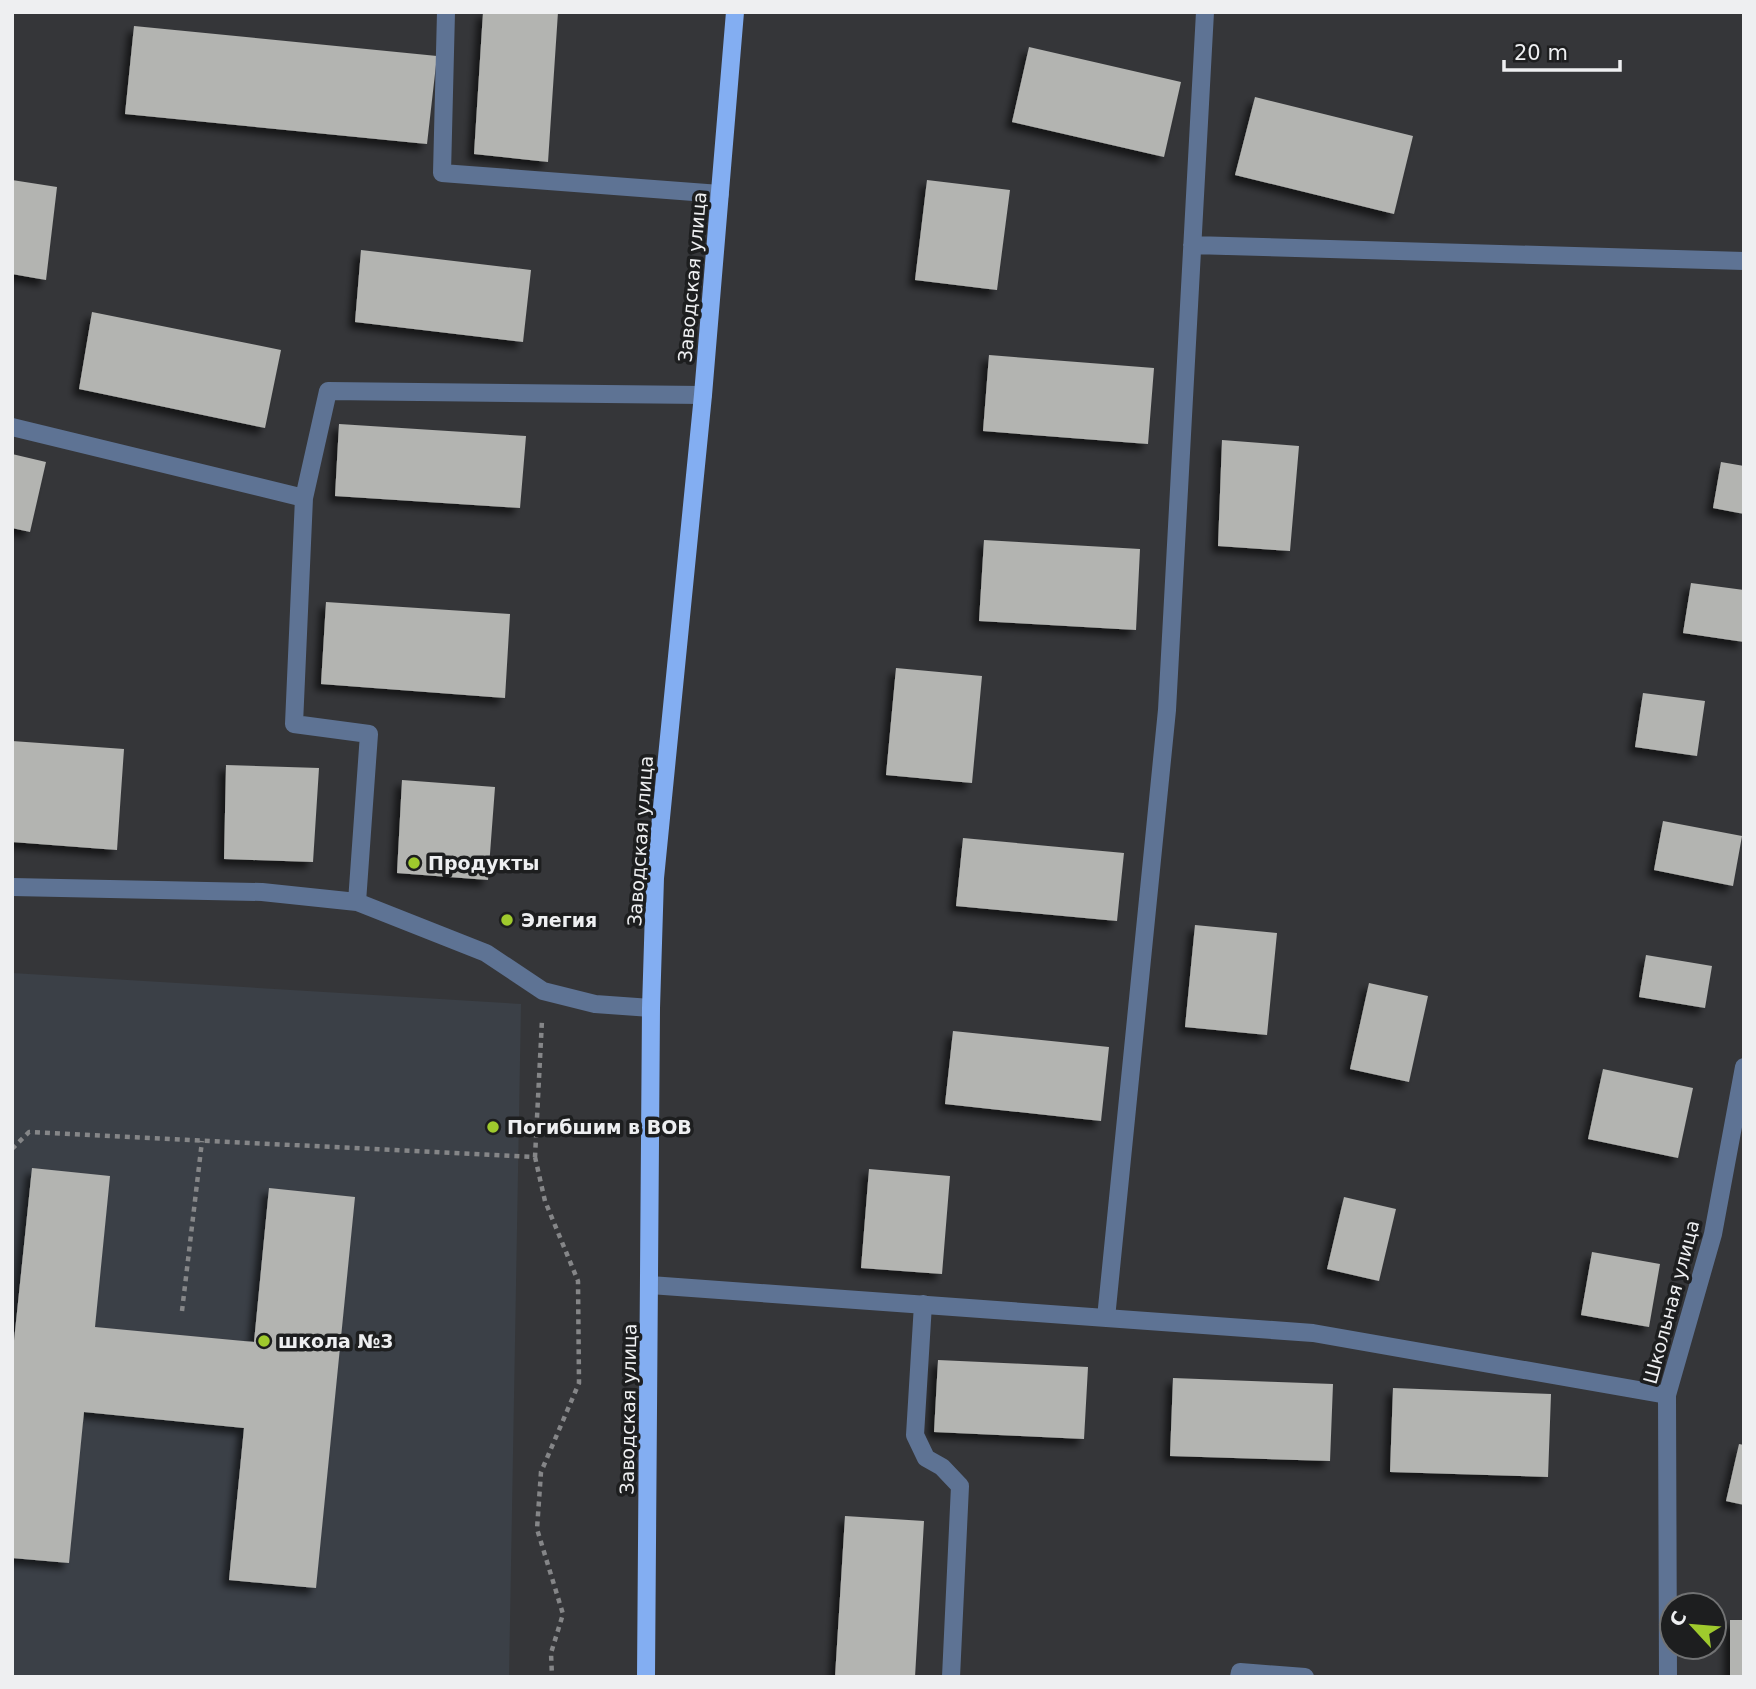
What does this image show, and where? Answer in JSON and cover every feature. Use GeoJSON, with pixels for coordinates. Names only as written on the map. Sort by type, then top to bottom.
{"type":"FeatureCollection","features":[{"type":"Feature","properties":{"kind":"main road","name":"Заводская улица"},"geometry":{"type":"LineString","coordinates":[[646,1677],[651,1009],[655,878],[703,395],[735,12]]}},
{"type":"Feature","properties":{"kind":"street"},"geometry":{"type":"LineString","coordinates":[[446,12],[442,173],[720,194]]}},
{"type":"Feature","properties":{"kind":"street"},"geometry":{"type":"LineString","coordinates":[[1106,1318],[1167,710],[1205,12]]}},
{"type":"Feature","properties":{"kind":"street"},"geometry":{"type":"LineString","coordinates":[[1192,245],[1744,261]]}},
{"type":"Feature","properties":{"kind":"street"},"geometry":{"type":"LineString","coordinates":[[358,902],[369,734],[294,724],[304,498],[328,391],[703,395]]}},
{"type":"Feature","properties":{"kind":"street"},"geometry":{"type":"LineString","coordinates":[[12,427],[304,498]]}},
{"type":"Feature","properties":{"kind":"street"},"geometry":{"type":"LineString","coordinates":[[12,887],[262,892],[358,902],[486,953],[543,991],[595,1004],[651,1009]]}},
{"type":"Feature","properties":{"kind":"street","name":"Школьная улица"},"geometry":{"type":"LineString","coordinates":[[1668,1677],[1667,1395],[1713,1234],[1744,1067]]}},
{"type":"Feature","properties":{"kind":"street"},"geometry":{"type":"LineString","coordinates":[[650,1285],[1313,1332],[1667,1395]]}},
{"type":"Feature","properties":{"kind":"street"},"geometry":{"type":"LineString","coordinates":[[923,1304],[915,1436],[926,1458],[942,1467],[960,1486],[951,1677]]}},
{"type":"Feature","properties":{"kind":"street"},"geometry":{"type":"LineString","coordinates":[[1239,1677],[1240,1672],[1305,1677]]}},
{"type":"Feature","properties":{"kind":"path"},"geometry":{"type":"LineString","coordinates":[[543,991],[535,1157],[545,1201],[578,1281],[579,1383],[541,1472],[537,1529],[563,1614],[551,1653],[552,1677]]}},
{"type":"Feature","properties":{"kind":"path"},"geometry":{"type":"LineString","coordinates":[[12,1149],[29,1132],[535,1157]]}},
{"type":"Feature","properties":{"kind":"path"},"geometry":{"type":"LineString","coordinates":[[183,1311],[202,1141]]}},
{"type":"Feature","properties":{"kind":"shaded area","name":"школа №3"},"geometry":{"type":"Polygon","coordinates":[[[12,973],[521,1004],[509,1677],[12,1677],[12,973]]]}},
{"type":"Feature","properties":{"kind":"building"},"geometry":{"type":"Polygon","coordinates":[[[483,12],[558,12],[548,162],[474,154],[483,12]]]}},
{"type":"Feature","properties":{"kind":"building"},"geometry":{"type":"Polygon","coordinates":[[[134,26],[437,56],[427,144],[125,114],[134,26]]]}},
{"type":"Feature","properties":{"kind":"building"},"geometry":{"type":"Polygon","coordinates":[[[1029,47],[1181,82],[1164,157],[1012,122],[1029,47]]]}},
{"type":"Feature","properties":{"kind":"building"},"geometry":{"type":"Polygon","coordinates":[[[1255,97],[1413,136],[1394,214],[1235,175],[1255,97]]]}},
{"type":"Feature","properties":{"kind":"building"},"geometry":{"type":"Polygon","coordinates":[[[12,180],[57,187],[46,280],[12,274],[12,180]]]}},
{"type":"Feature","properties":{"kind":"building"},"geometry":{"type":"Polygon","coordinates":[[[927,180],[1010,190],[997,290],[915,280],[927,180]]]}},
{"type":"Feature","properties":{"kind":"building"},"geometry":{"type":"Polygon","coordinates":[[[361,250],[531,270],[523,342],[355,322],[361,250]]]}},
{"type":"Feature","properties":{"kind":"building"},"geometry":{"type":"Polygon","coordinates":[[[92,312],[281,350],[265,428],[79,389],[92,312]]]}},
{"type":"Feature","properties":{"kind":"building"},"geometry":{"type":"Polygon","coordinates":[[[989,355],[1154,368],[1148,444],[983,431],[989,355]]]}},
{"type":"Feature","properties":{"kind":"building"},"geometry":{"type":"Polygon","coordinates":[[[339,424],[526,436],[520,508],[335,496],[339,424]]]}},
{"type":"Feature","properties":{"kind":"building"},"geometry":{"type":"Polygon","coordinates":[[[1222,440],[1299,446],[1290,551],[1218,546],[1222,440]]]}},
{"type":"Feature","properties":{"kind":"building"},"geometry":{"type":"Polygon","coordinates":[[[12,454],[46,462],[30,532],[12,528],[12,454]]]}},
{"type":"Feature","properties":{"kind":"building"},"geometry":{"type":"Polygon","coordinates":[[[1721,462],[1744,466],[1744,514],[1713,508],[1721,462]]]}},
{"type":"Feature","properties":{"kind":"building"},"geometry":{"type":"Polygon","coordinates":[[[984,540],[1140,549],[1136,630],[979,621],[984,540]]]}},
{"type":"Feature","properties":{"kind":"building"},"geometry":{"type":"Polygon","coordinates":[[[1691,583],[1744,590],[1744,642],[1683,633],[1691,583]]]}},
{"type":"Feature","properties":{"kind":"building"},"geometry":{"type":"Polygon","coordinates":[[[326,602],[510,614],[505,698],[321,684],[326,602]]]}},
{"type":"Feature","properties":{"kind":"building"},"geometry":{"type":"Polygon","coordinates":[[[896,668],[982,676],[972,783],[886,775],[896,668]]]}},
{"type":"Feature","properties":{"kind":"building"},"geometry":{"type":"Polygon","coordinates":[[[1643,693],[1705,701],[1697,756],[1635,747],[1643,693]]]}},
{"type":"Feature","properties":{"kind":"building"},"geometry":{"type":"Polygon","coordinates":[[[12,741],[124,749],[117,850],[12,842],[12,741]]]}},
{"type":"Feature","properties":{"kind":"building"},"geometry":{"type":"Polygon","coordinates":[[[226,765],[319,768],[313,862],[224,859],[226,765]]]}},
{"type":"Feature","properties":{"kind":"building"},"geometry":{"type":"Polygon","coordinates":[[[402,780],[495,787],[488,880],[397,873],[402,780]]]}},
{"type":"Feature","properties":{"kind":"building"},"geometry":{"type":"Polygon","coordinates":[[[1663,821],[1742,836],[1733,886],[1654,870],[1663,821]]]}},
{"type":"Feature","properties":{"kind":"building"},"geometry":{"type":"Polygon","coordinates":[[[963,838],[1124,853],[1117,921],[956,906],[963,838]]]}},
{"type":"Feature","properties":{"kind":"building"},"geometry":{"type":"Polygon","coordinates":[[[1195,925],[1277,933],[1267,1035],[1185,1027],[1195,925]]]}},
{"type":"Feature","properties":{"kind":"building"},"geometry":{"type":"Polygon","coordinates":[[[1646,955],[1712,966],[1705,1008],[1639,997],[1646,955]]]}},
{"type":"Feature","properties":{"kind":"building"},"geometry":{"type":"Polygon","coordinates":[[[1369,983],[1428,996],[1409,1082],[1350,1069],[1369,983]]]}},
{"type":"Feature","properties":{"kind":"building"},"geometry":{"type":"Polygon","coordinates":[[[953,1031],[1109,1047],[1101,1121],[945,1104],[953,1031]]]}},
{"type":"Feature","properties":{"kind":"building"},"geometry":{"type":"Polygon","coordinates":[[[1603,1069],[1693,1088],[1678,1158],[1588,1139],[1603,1069]]]}},
{"type":"Feature","properties":{"kind":"building"},"geometry":{"type":"Polygon","coordinates":[[[32,1168],[110,1176],[95,1327],[254,1342],[269,1188],[355,1197],[316,1588],[229,1580],[244,1428],[84,1412],[69,1563],[12,1558],[12,1360],[32,1168]]]}},
{"type":"Feature","properties":{"kind":"building"},"geometry":{"type":"Polygon","coordinates":[[[869,1169],[950,1176],[942,1274],[861,1268],[869,1169]]]}},
{"type":"Feature","properties":{"kind":"building"},"geometry":{"type":"Polygon","coordinates":[[[1344,1197],[1396,1209],[1379,1281],[1327,1269],[1344,1197]]]}},
{"type":"Feature","properties":{"kind":"building"},"geometry":{"type":"Polygon","coordinates":[[[1592,1252],[1660,1264],[1649,1327],[1581,1315],[1592,1252]]]}},
{"type":"Feature","properties":{"kind":"building"},"geometry":{"type":"Polygon","coordinates":[[[938,1360],[1088,1367],[1084,1439],[934,1432],[938,1360]]]}},
{"type":"Feature","properties":{"kind":"building"},"geometry":{"type":"Polygon","coordinates":[[[1173,1378],[1333,1384],[1330,1461],[1170,1456],[1173,1378]]]}},
{"type":"Feature","properties":{"kind":"building"},"geometry":{"type":"Polygon","coordinates":[[[1393,1388],[1551,1394],[1548,1477],[1390,1472],[1393,1388]]]}},
{"type":"Feature","properties":{"kind":"building"},"geometry":{"type":"Polygon","coordinates":[[[1739,1444],[1744,1445],[1744,1505],[1726,1501],[1739,1444]]]}},
{"type":"Feature","properties":{"kind":"building"},"geometry":{"type":"Polygon","coordinates":[[[845,1516],[924,1521],[915,1677],[835,1677],[845,1516]]]}},
{"type":"Feature","properties":{"kind":"building"},"geometry":{"type":"Polygon","coordinates":[[[1730,1620],[1744,1620],[1744,1677],[1730,1677],[1730,1620]]]}},
{"type":"Feature","properties":{"kind":"place","name":"Продукты"},"geometry":{"type":"Point","coordinates":[414,863]}},
{"type":"Feature","properties":{"kind":"place","name":"Элегия"},"geometry":{"type":"Point","coordinates":[507,920]}},
{"type":"Feature","properties":{"kind":"place","name":"Погибшим в ВОВ"},"geometry":{"type":"Point","coordinates":[493,1127]}},
{"type":"Feature","properties":{"kind":"place","name":"школа №3"},"geometry":{"type":"Point","coordinates":[264,1341]}}]}
